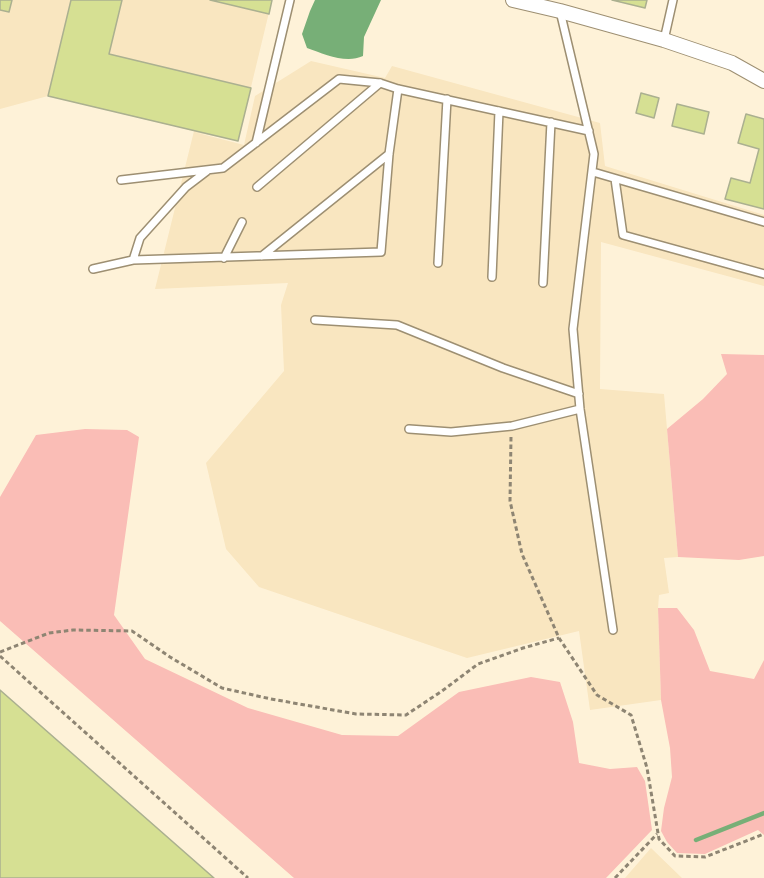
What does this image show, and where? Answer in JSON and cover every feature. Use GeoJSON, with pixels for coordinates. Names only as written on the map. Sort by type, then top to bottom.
{"type":"FeatureCollection","features":[{"type":"Feature","properties":{"kind":"street"},"geometry":{"type":"LineString","coordinates":[[513,0],[664,40],[732,63],[764,81]]}},
{"type":"Feature","properties":{"kind":"lane"},"geometry":{"type":"LineString","coordinates":[[256,142],[290,0]]}},
{"type":"Feature","properties":{"kind":"lane"},"geometry":{"type":"LineString","coordinates":[[664,40],[673,0]]}},
{"type":"Feature","properties":{"kind":"lane"},"geometry":{"type":"LineString","coordinates":[[560,11],[594,154],[573,329],[580,409],[613,630]]}},
{"type":"Feature","properties":{"kind":"lane"},"geometry":{"type":"LineString","coordinates":[[121,180],[223,168],[339,79],[380,83],[398,89],[589,131]]}},
{"type":"Feature","properties":{"kind":"lane"},"geometry":{"type":"LineString","coordinates":[[257,187],[380,83]]}},
{"type":"Feature","properties":{"kind":"lane"},"geometry":{"type":"LineString","coordinates":[[93,269],[133,260],[381,252],[388,154],[398,89]]}},
{"type":"Feature","properties":{"kind":"lane"},"geometry":{"type":"LineString","coordinates":[[438,263],[447,99]]}},
{"type":"Feature","properties":{"kind":"lane"},"geometry":{"type":"LineString","coordinates":[[492,277],[499,111]]}},
{"type":"Feature","properties":{"kind":"lane"},"geometry":{"type":"LineString","coordinates":[[543,283],[551,122]]}},
{"type":"Feature","properties":{"kind":"lane"},"geometry":{"type":"LineString","coordinates":[[262,256],[388,154]]}},
{"type":"Feature","properties":{"kind":"lane"},"geometry":{"type":"LineString","coordinates":[[133,260],[140,238],[186,187],[209,170]]}},
{"type":"Feature","properties":{"kind":"lane"},"geometry":{"type":"LineString","coordinates":[[593,172],[764,222]]}},
{"type":"Feature","properties":{"kind":"lane"},"geometry":{"type":"LineString","coordinates":[[615,179],[623,236],[764,274]]}},
{"type":"Feature","properties":{"kind":"lane"},"geometry":{"type":"LineString","coordinates":[[224,258],[242,222]]}},
{"type":"Feature","properties":{"kind":"lane"},"geometry":{"type":"LineString","coordinates":[[315,320],[397,325],[503,368],[579,394]]}},
{"type":"Feature","properties":{"kind":"lane"},"geometry":{"type":"LineString","coordinates":[[410,429],[451,432],[512,426],[580,409]]}},
{"type":"Feature","properties":{"kind":"path"},"geometry":{"type":"LineString","coordinates":[[512,426],[510,501],[522,554],[559,638],[597,694],[631,715],[647,768],[658,839],[675,856],[705,857],[763,836]]}},
{"type":"Feature","properties":{"kind":"path"},"geometry":{"type":"LineString","coordinates":[[248,878],[0,654],[49,633],[73,630],[132,631],[222,688],[356,714],[406,715],[478,664],[559,638]]}},
{"type":"Feature","properties":{"kind":"path"},"geometry":{"type":"LineString","coordinates":[[615,878],[658,833]]}},
{"type":"Feature","properties":{"kind":"shaded area"},"geometry":{"type":"Polygon","coordinates":[[[0,0],[272,0],[238,141],[194,132],[244,145],[255,96],[311,61],[385,78],[392,66],[600,123],[605,166],[764,215],[764,286],[601,242],[600,389],[664,394],[678,557],[664,558],[669,593],[659,595],[661,700],[590,710],[579,631],[467,658],[259,587],[226,549],[206,463],[284,371],[281,305],[288,283],[155,289],[194,131],[48,96],[0,109],[0,0]]]}},
{"type":"Feature","properties":{"kind":"shaded area"},"geometry":{"type":"Polygon","coordinates":[[[315,0],[381,0],[364,37],[363,56],[342,59],[307,48],[302,34],[315,0]]]}},
{"type":"Feature","properties":{"kind":"shaded area"},"geometry":{"type":"Polygon","coordinates":[[[721,354],[764,355],[764,556],[739,560],[678,557],[667,429],[703,399],[727,374],[721,354]]]}},
{"type":"Feature","properties":{"kind":"shaded area"},"geometry":{"type":"Polygon","coordinates":[[[85,429],[127,430],[139,437],[114,615],[145,659],[248,708],[342,735],[398,736],[459,692],[531,677],[560,682],[573,722],[579,763],[610,769],[637,767],[645,781],[652,830],[606,878],[294,878],[0,621],[0,497],[36,435],[85,429]]]}},
{"type":"Feature","properties":{"kind":"shaded area"},"geometry":{"type":"Polygon","coordinates":[[[658,608],[677,608],[694,630],[710,671],[754,679],[764,660],[764,835],[758,830],[705,854],[677,853],[661,831],[672,777],[670,748],[661,700],[658,608]]]}},
{"type":"Feature","properties":{"kind":"shaded area"},"geometry":{"type":"Polygon","coordinates":[[[651,848],[682,878],[625,878],[651,848]]]}},
{"type":"Feature","properties":{"kind":"building"},"geometry":{"type":"Polygon","coordinates":[[[0,0],[12,0],[9,12],[0,10],[0,0]]]}},
{"type":"Feature","properties":{"kind":"building"},"geometry":{"type":"Polygon","coordinates":[[[71,0],[122,0],[109,54],[251,88],[238,141],[48,96],[71,0]]]}},
{"type":"Feature","properties":{"kind":"building"},"geometry":{"type":"Polygon","coordinates":[[[210,0],[272,0],[269,14],[210,0]]]}},
{"type":"Feature","properties":{"kind":"building"},"geometry":{"type":"Polygon","coordinates":[[[612,0],[647,0],[645,8],[612,0]]]}},
{"type":"Feature","properties":{"kind":"building"},"geometry":{"type":"Polygon","coordinates":[[[641,93],[659,98],[654,118],[636,113],[641,93]]]}},
{"type":"Feature","properties":{"kind":"building"},"geometry":{"type":"Polygon","coordinates":[[[677,104],[709,112],[704,134],[672,126],[677,104]]]}},
{"type":"Feature","properties":{"kind":"building"},"geometry":{"type":"Polygon","coordinates":[[[746,114],[764,119],[764,209],[725,199],[731,178],[750,183],[759,149],[738,143],[746,114]]]}},
{"type":"Feature","properties":{"kind":"building"},"geometry":{"type":"Polygon","coordinates":[[[0,690],[214,878],[0,878],[0,690]]]}},
{"type":"Feature","properties":{"kind":"waterway"},"geometry":{"type":"LineString","coordinates":[[696,840],[764,813]]}}]}
